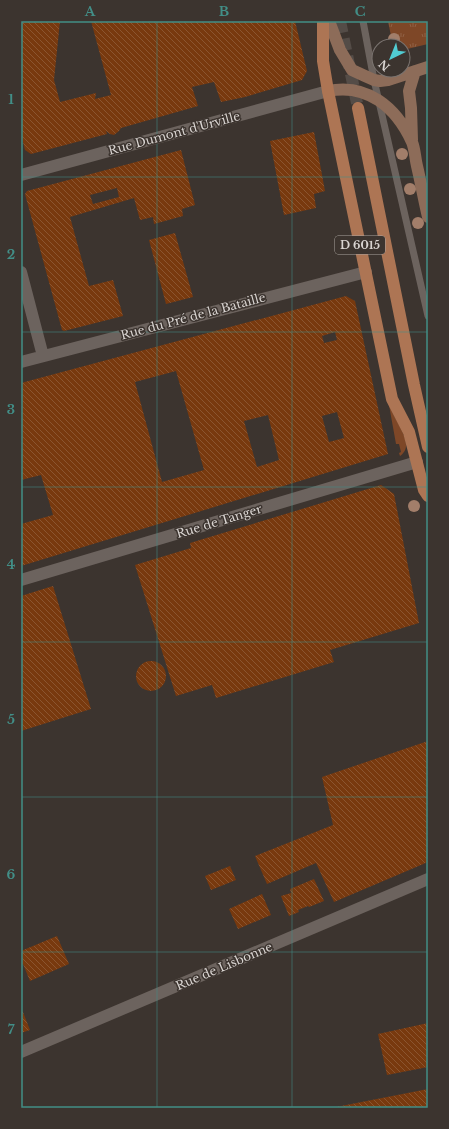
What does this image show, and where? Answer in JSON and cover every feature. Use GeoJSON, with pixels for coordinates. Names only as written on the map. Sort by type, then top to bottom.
{"type":"FeatureCollection","features":[{"type":"Feature","properties":{"kind":"main road","name":"D 6015"},"geometry":{"type":"LineString","coordinates":[[323,21],[323,61],[328,91],[392,399],[409,432],[424,490],[428,496]]}},
{"type":"Feature","properties":{"kind":"main road","name":"D 6015"},"geometry":{"type":"LineString","coordinates":[[358,108],[428,447]]}},
{"type":"Feature","properties":{"kind":"street"},"geometry":{"type":"LineString","coordinates":[[329,21],[340,50],[352,70],[374,80],[380,81],[388,80],[428,67]]}},
{"type":"Feature","properties":{"kind":"street"},"geometry":{"type":"LineString","coordinates":[[415,71],[408,90],[411,108],[412,142],[428,217]]}},
{"type":"Feature","properties":{"kind":"street"},"geometry":{"type":"LineString","coordinates":[[328,91],[345,88],[373,96],[393,111],[412,142]]}},
{"type":"Feature","properties":{"kind":"street","name":"Rue Dumont d'Urville"},"geometry":{"type":"LineString","coordinates":[[21,175],[328,91]]}},
{"type":"Feature","properties":{"kind":"street"},"geometry":{"type":"LineString","coordinates":[[21,272],[43,356]]}},
{"type":"Feature","properties":{"kind":"street","name":"Rue du Pré de la Bataille"},"geometry":{"type":"LineString","coordinates":[[21,362],[366,272]]}},
{"type":"Feature","properties":{"kind":"street","name":"Rue de Tanger"},"geometry":{"type":"LineString","coordinates":[[21,580],[417,462]]}},
{"type":"Feature","properties":{"kind":"street","name":"Rue de Lisbonne"},"geometry":{"type":"LineString","coordinates":[[21,1052],[428,879]]}},
{"type":"Feature","properties":{"kind":"lane"},"geometry":{"type":"LineString","coordinates":[[363,21],[374,80],[428,316]]}},
{"type":"Feature","properties":{"kind":"green space"},"geometry":{"type":"Polygon","coordinates":[[[388,21],[428,21],[428,44],[411,48],[411,38],[391,38],[388,21]]]}},
{"type":"Feature","properties":{"kind":"green space"},"geometry":{"type":"Polygon","coordinates":[[[389,405],[406,442],[405,449],[400,456],[399,453],[401,452],[399,444],[396,444],[389,405]]]}},
{"type":"Feature","properties":{"kind":"building"},"geometry":{"type":"Polygon","coordinates":[[[21,21],[60,21],[54,80],[60,102],[96,93],[95,99],[111,95],[91,21],[295,21],[307,71],[302,80],[245,97],[221,102],[214,82],[192,87],[198,106],[121,128],[114,135],[106,131],[107,134],[31,154],[25,150],[21,134],[21,21]]]}},
{"type":"Feature","properties":{"kind":"building"},"geometry":{"type":"Polygon","coordinates":[[[314,132],[325,191],[314,194],[316,208],[284,215],[270,141],[314,132]]]}},
{"type":"Feature","properties":{"kind":"building"},"geometry":{"type":"Polygon","coordinates":[[[181,150],[195,205],[182,209],[183,216],[154,224],[153,217],[140,220],[134,198],[70,217],[89,286],[113,280],[123,316],[64,331],[62,330],[25,194],[27,191],[181,150]],[[117,188],[90,195],[93,204],[119,197],[117,188]]]}},
{"type":"Feature","properties":{"kind":"building"},"geometry":{"type":"Polygon","coordinates":[[[175,233],[193,297],[166,304],[149,240],[175,233]]]}},
{"type":"Feature","properties":{"kind":"building"},"geometry":{"type":"Polygon","coordinates":[[[346,296],[355,301],[388,454],[21,566],[21,524],[53,515],[41,475],[21,480],[21,383],[346,296]],[[335,332],[322,336],[324,343],[337,340],[335,332]],[[176,371],[135,382],[162,482],[204,470],[176,371]],[[337,412],[322,416],[329,442],[344,438],[337,412]],[[268,415],[244,421],[257,467],[279,460],[268,415]]]}},
{"type":"Feature","properties":{"kind":"building"},"geometry":{"type":"Polygon","coordinates":[[[381,485],[394,494],[419,623],[330,650],[334,662],[216,698],[212,685],[176,696],[135,565],[191,548],[190,543],[381,485]]]}},
{"type":"Feature","properties":{"kind":"building"},"geometry":{"type":"Polygon","coordinates":[[[53,586],[91,709],[21,731],[21,596],[53,586]]]}},
{"type":"Feature","properties":{"kind":"building"},"geometry":{"type":"Polygon","coordinates":[[[151,661],[161,666],[166,676],[161,686],[151,691],[141,686],[136,676],[141,666],[151,661]]]}},
{"type":"Feature","properties":{"kind":"building"},"geometry":{"type":"Polygon","coordinates":[[[428,741],[428,862],[334,902],[316,863],[267,884],[255,856],[333,825],[322,777],[428,741]]]}},
{"type":"Feature","properties":{"kind":"building"},"geometry":{"type":"Polygon","coordinates":[[[230,866],[236,880],[211,890],[205,876],[230,866]]]}},
{"type":"Feature","properties":{"kind":"building"},"geometry":{"type":"Polygon","coordinates":[[[314,879],[324,901],[298,910],[299,912],[289,916],[281,896],[291,893],[290,889],[314,879]]]}},
{"type":"Feature","properties":{"kind":"building"},"geometry":{"type":"Polygon","coordinates":[[[262,894],[271,915],[238,929],[229,909],[262,894]]]}},
{"type":"Feature","properties":{"kind":"building"},"geometry":{"type":"Polygon","coordinates":[[[57,936],[69,964],[30,981],[23,964],[21,965],[21,951],[57,936]]]}},
{"type":"Feature","properties":{"kind":"building"},"geometry":{"type":"Polygon","coordinates":[[[21,1007],[30,1030],[21,1033],[21,1007]]]}},
{"type":"Feature","properties":{"kind":"building"},"geometry":{"type":"Polygon","coordinates":[[[428,1023],[428,1067],[387,1075],[378,1034],[428,1023]]]}},
{"type":"Feature","properties":{"kind":"building"},"geometry":{"type":"Polygon","coordinates":[[[428,1089],[428,1108],[336,1108],[336,1107],[428,1089]]]}},
{"type":"Feature","properties":{"kind":"tunnel"},"geometry":{"type":"LineString","coordinates":[[340,21],[358,108]]}}]}
